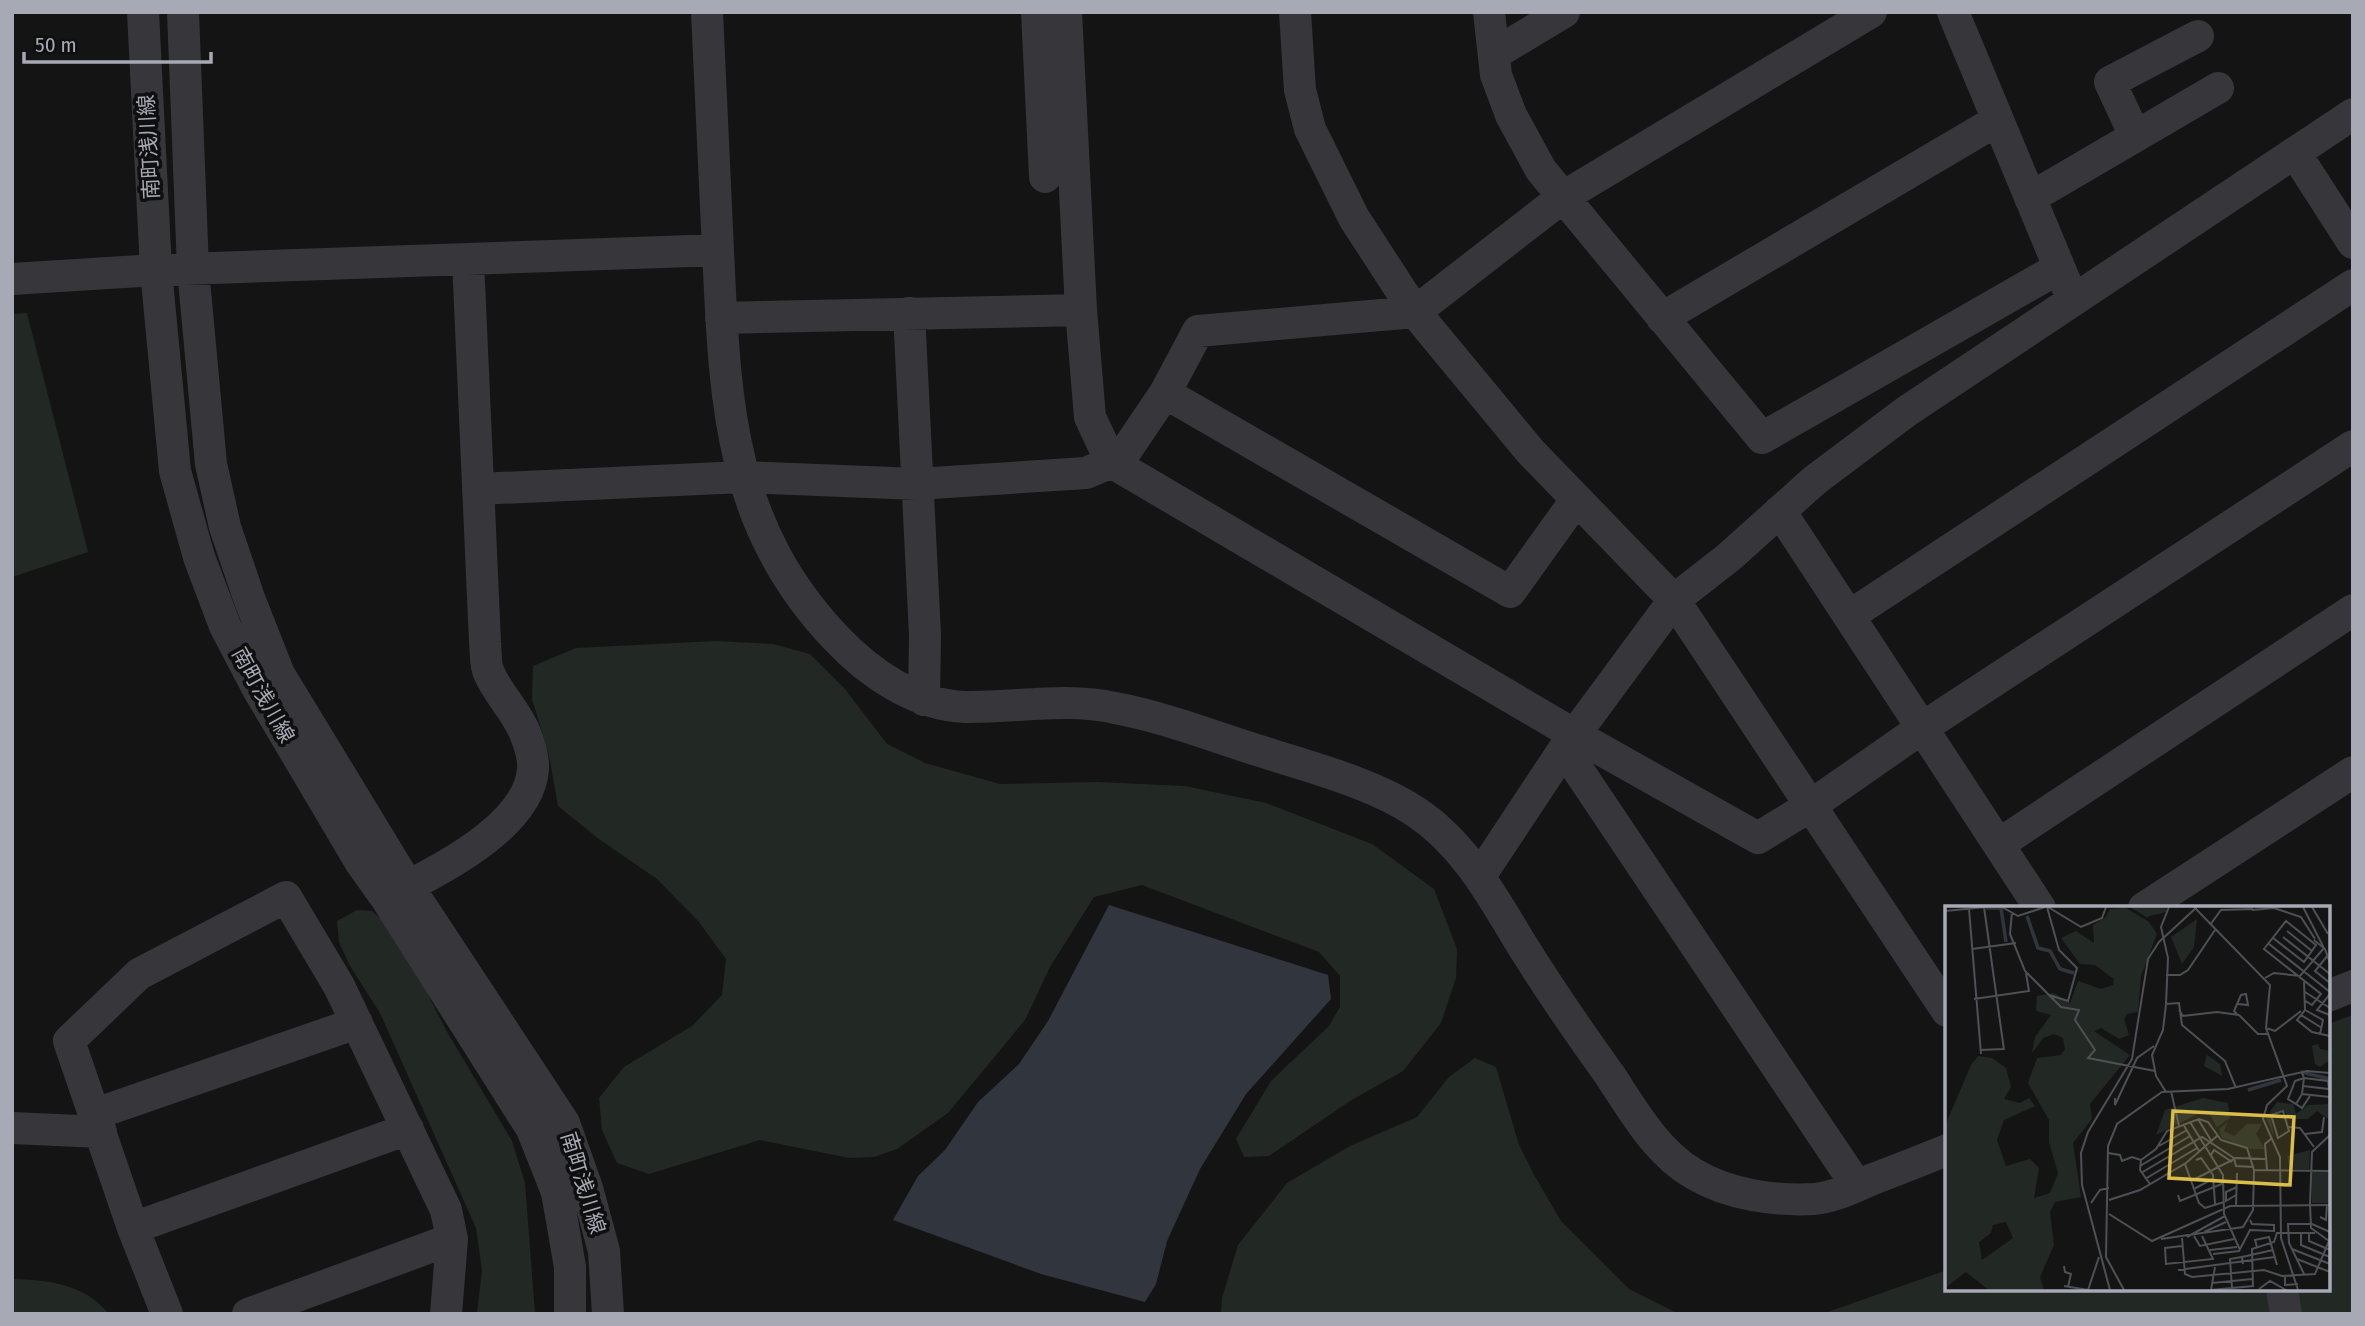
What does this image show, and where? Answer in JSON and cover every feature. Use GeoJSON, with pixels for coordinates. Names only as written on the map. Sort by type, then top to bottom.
{"type":"FeatureCollection","features":[{"type":"Feature","properties":{"kind":"street","name":"南町浅川線"},"geometry":{"type":"LineString","coordinates":[[143,12],[156,270],[175,471],[204,568],[225,626],[258,689],[361,863],[397,892],[564,1123],[587,1188],[604,1251],[608,1314]]}},
{"type":"Feature","properties":{"kind":"street","name":"南町浅川線"},"geometry":{"type":"LineString","coordinates":[[183,12],[193,269],[211,464],[225,527],[279,674],[397,892],[532,1129],[557,1192],[570,1268],[570,1314]]}},
{"type":"Feature","properties":{"kind":"street"},"geometry":{"type":"LineString","coordinates":[[707,12],[721,318],[728,407],[743,477],[769,544],[808,605],[836,638],[875,674],[924,699],[961,707],[1073,703],[1115,708],[1318,770],[1390,797],[1418,813],[1450,840],[1480,876],[1560,1003],[1662,1149],[1693,1174],[1725,1188],[1760,1196],[1814,1199],[1836,1195],[1945,1151]]}},
{"type":"Feature","properties":{"kind":"street"},"geometry":{"type":"LineString","coordinates":[[1037,12],[1045,177]]}},
{"type":"Feature","properties":{"kind":"street"},"geometry":{"type":"LineString","coordinates":[[1066,12],[1081,310],[1090,417],[1111,462],[1570,742],[1758,838],[2353,446]]}},
{"type":"Feature","properties":{"kind":"street"},"geometry":{"type":"LineString","coordinates":[[1295,12],[1300,90],[1310,129],[1354,218],[1415,312],[1530,451],[1674,600],[1945,1008]]}},
{"type":"Feature","properties":{"kind":"street"},"geometry":{"type":"LineString","coordinates":[[1489,12],[1496,75],[1511,115],[1541,170],[1762,438],[2059,268]]}},
{"type":"Feature","properties":{"kind":"street"},"geometry":{"type":"LineString","coordinates":[[1494,54],[1564,12]]}},
{"type":"Feature","properties":{"kind":"street"},"geometry":{"type":"LineString","coordinates":[[478,489],[743,477],[917,484],[1086,473],[1121,458],[1165,393],[1198,331],[1415,312],[1563,197],[1871,12]]}},
{"type":"Feature","properties":{"kind":"street"},"geometry":{"type":"LineString","coordinates":[[1953,12],[2073,300]]}},
{"type":"Feature","properties":{"kind":"street"},"geometry":{"type":"LineString","coordinates":[[2135,136],[2110,82],[2198,36]]}},
{"type":"Feature","properties":{"kind":"street"},"geometry":{"type":"LineString","coordinates":[[2030,198],[2218,88]]}},
{"type":"Feature","properties":{"kind":"street"},"geometry":{"type":"LineString","coordinates":[[1480,876],[1570,742],[1674,600],[1729,557],[1815,480],[1907,411],[2353,114]]}},
{"type":"Feature","properties":{"kind":"street"},"geometry":{"type":"LineString","coordinates":[[1662,318],[1998,120]]}},
{"type":"Feature","properties":{"kind":"street"},"geometry":{"type":"LineString","coordinates":[[2295,153],[2353,243]]}},
{"type":"Feature","properties":{"kind":"street"},"geometry":{"type":"LineString","coordinates":[[12,279],[156,270],[468,261],[718,250]]}},
{"type":"Feature","properties":{"kind":"street"},"geometry":{"type":"LineString","coordinates":[[397,892],[486,840],[516,812],[529,786],[533,769],[531,751],[524,731],[488,672],[468,261]]}},
{"type":"Feature","properties":{"kind":"street"},"geometry":{"type":"LineString","coordinates":[[1849,616],[2353,285]]}},
{"type":"Feature","properties":{"kind":"street"},"geometry":{"type":"LineString","coordinates":[[721,318],[1081,310]]}},
{"type":"Feature","properties":{"kind":"street"},"geometry":{"type":"LineString","coordinates":[[909,313],[925,635],[924,699]]}},
{"type":"Feature","properties":{"kind":"street"},"geometry":{"type":"LineString","coordinates":[[1165,393],[1510,592],[1576,500]]}},
{"type":"Feature","properties":{"kind":"street"},"geometry":{"type":"LineString","coordinates":[[1780,511],[2039,906]]}},
{"type":"Feature","properties":{"kind":"street"},"geometry":{"type":"LineString","coordinates":[[1998,844],[2353,610]]}},
{"type":"Feature","properties":{"kind":"street"},"geometry":{"type":"LineString","coordinates":[[1570,742],[1857,1186]]}},
{"type":"Feature","properties":{"kind":"street"},"geometry":{"type":"LineString","coordinates":[[2147,906],[2353,772]]}},
{"type":"Feature","properties":{"kind":"street"},"geometry":{"type":"LineString","coordinates":[[167,1314],[133,1228],[69,1041],[139,974],[286,897],[340,986],[446,1210],[452,1238],[446,1314]]}},
{"type":"Feature","properties":{"kind":"street"},"geometry":{"type":"LineString","coordinates":[[2330,995],[2353,986]]}},
{"type":"Feature","properties":{"kind":"street"},"geometry":{"type":"LineString","coordinates":[[12,1128],[97,1123],[357,1023]]}},
{"type":"Feature","properties":{"kind":"street"},"geometry":{"type":"LineString","coordinates":[[133,1228],[408,1129]]}},
{"type":"Feature","properties":{"kind":"street"},"geometry":{"type":"LineString","coordinates":[[248,1314],[452,1238]]}},
{"type":"Feature","properties":{"kind":"street"},"geometry":{"type":"LineString","coordinates":[[2282,1291],[2286,1314]]}},
{"type":"Feature","properties":{"kind":"shaded area"},"geometry":{"type":"Polygon","coordinates":[[[27,313],[88,552],[12,577],[12,314],[27,313]]]}},
{"type":"Feature","properties":{"kind":"shaded area"},"geometry":{"type":"Polygon","coordinates":[[[716,641],[773,644],[810,654],[845,689],[887,744],[925,763],[1000,784],[1097,782],[1185,786],[1266,803],[1372,844],[1434,889],[1457,949],[1456,978],[1441,1023],[1403,1071],[1350,1101],[1269,1156],[1244,1157],[1236,1139],[1271,1081],[1329,1026],[1340,1007],[1340,976],[1319,952],[1142,885],[1094,897],[1050,967],[1025,1020],[948,1113],[897,1149],[874,1157],[849,1158],[760,1140],[649,1174],[617,1163],[602,1130],[599,1098],[624,1067],[692,1026],[722,995],[726,959],[699,922],[657,879],[599,839],[558,806],[549,755],[532,699],[533,666],[576,648],[716,641]]]}},
{"type":"Feature","properties":{"kind":"shaded area"},"geometry":{"type":"Polygon","coordinates":[[[1109,905],[1328,975],[1331,999],[1246,1094],[1200,1169],[1167,1241],[1156,1284],[1145,1302],[1041,1274],[893,1220],[918,1176],[945,1150],[978,1102],[1019,1064],[1048,1021],[1109,905]]]}},
{"type":"Feature","properties":{"kind":"shaded area"},"geometry":{"type":"Polygon","coordinates":[[[357,910],[372,911],[398,935],[446,1030],[512,1141],[525,1183],[535,1314],[477,1314],[482,1270],[476,1228],[380,1013],[350,966],[339,942],[337,921],[357,910]]]}},
{"type":"Feature","properties":{"kind":"shaded area"},"geometry":{"type":"Polygon","coordinates":[[[2353,1015],[2353,1314],[1822,1314],[1945,1271],[1945,1291],[2330,1291],[2330,1023],[2353,1015]]]}},
{"type":"Feature","properties":{"kind":"shaded area"},"geometry":{"type":"Polygon","coordinates":[[[1475,1058],[1496,1067],[1519,1145],[1561,1221],[1629,1289],[1679,1314],[1221,1314],[1222,1298],[1238,1245],[1287,1183],[1350,1146],[1417,1117],[1449,1077],[1475,1058]]]}},
{"type":"Feature","properties":{"kind":"shaded area"},"geometry":{"type":"Polygon","coordinates":[[[12,1279],[53,1283],[78,1290],[109,1314],[12,1314],[12,1279]]]}}]}
